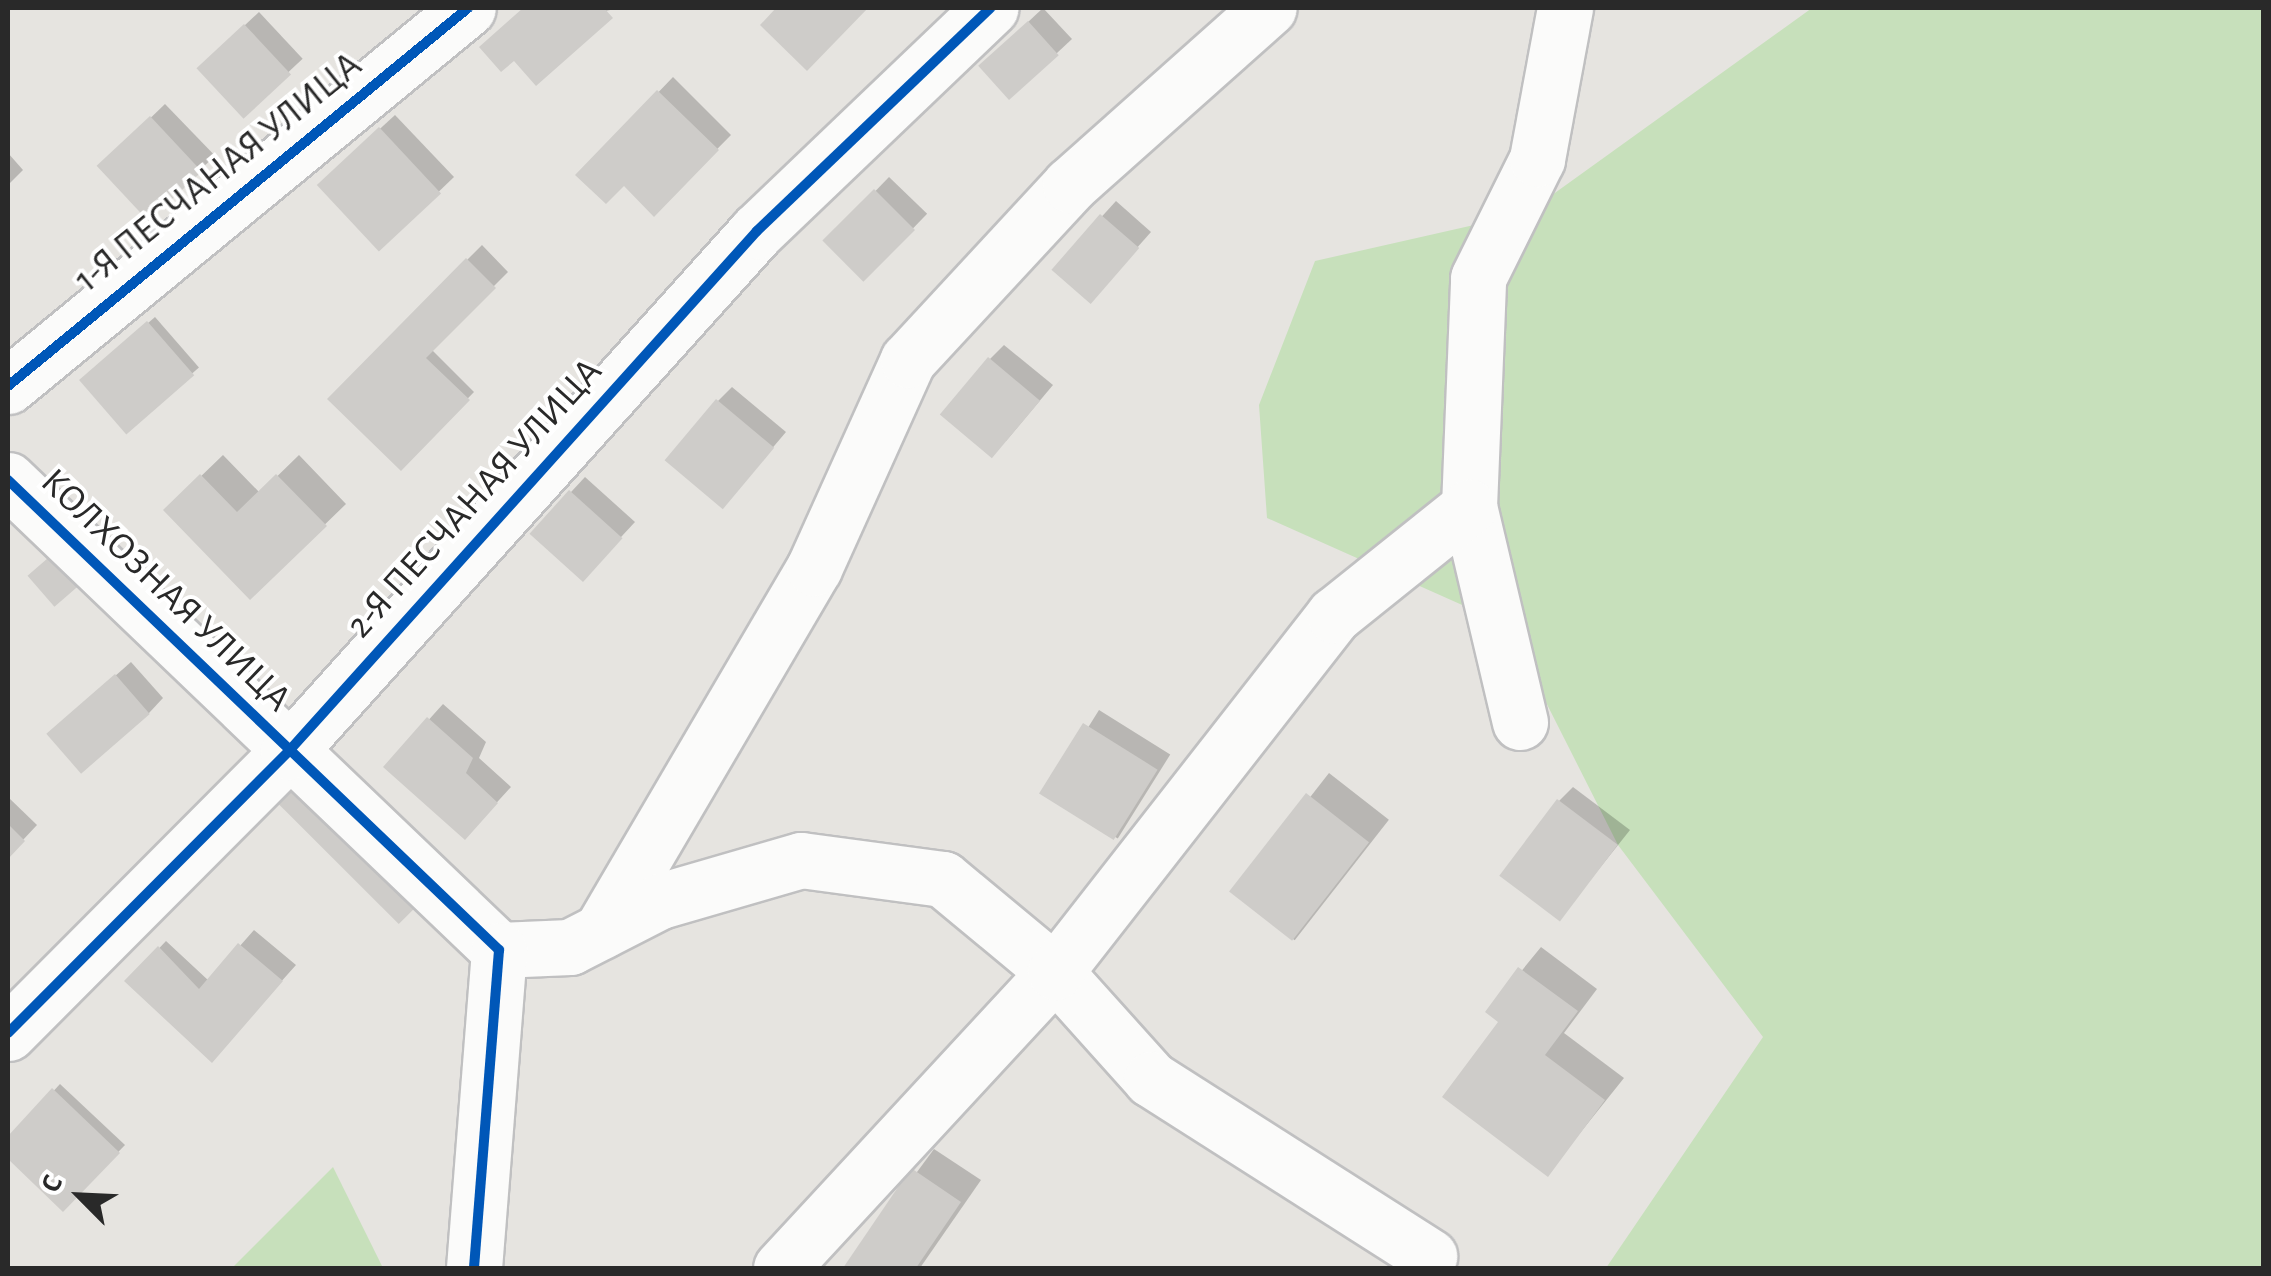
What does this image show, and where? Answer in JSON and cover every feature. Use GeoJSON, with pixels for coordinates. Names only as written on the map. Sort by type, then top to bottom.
{"type":"FeatureCollection","features":[{"type":"Feature","properties":{"kind":"street","name":"1-Я ПЕСЧАНАЯ УЛИЦА"},"geometry":{"type":"LineString","coordinates":[[8,386],[468,8]]}},
{"type":"Feature","properties":{"kind":"street","name":"2-Я ПЕСЧАНАЯ УЛИЦА"},"geometry":{"type":"LineString","coordinates":[[8,1033],[288,752],[757,231],[990,8]]}},
{"type":"Feature","properties":{"kind":"street"},"geometry":{"type":"LineString","coordinates":[[601,931],[814,568],[908,360],[1070,184],[1268,8]]}},
{"type":"Feature","properties":{"kind":"street"},"geometry":{"type":"LineString","coordinates":[[1520,722],[1469,507],[1478,278],[1537,160],[1564,8]]}},
{"type":"Feature","properties":{"kind":"street","name":"КОЛХОЗНАЯ УЛИЦА"},"geometry":{"type":"LineString","coordinates":[[8,480],[498,950]]}},
{"type":"Feature","properties":{"kind":"street"},"geometry":{"type":"LineString","coordinates":[[781,1268],[1055,972],[1334,615],[1469,507]]}},
{"type":"Feature","properties":{"kind":"street"},"geometry":{"type":"LineString","coordinates":[[474,1268],[498,950],[570,947],[660,901],[800,860],[943,878],[1055,972],[1151,1079],[1429,1256]]}},
{"type":"Feature","properties":{"kind":"green space"},"geometry":{"type":"Polygon","coordinates":[[[1812,8],[2263,8],[2263,1268],[1606,1268],[1763,1037],[1618,845],[1507,625],[1267,518],[1259,405],[1315,261],[1527,213],[1812,8]]]}},
{"type":"Feature","properties":{"kind":"green space"},"geometry":{"type":"Polygon","coordinates":[[[333,1167],[383,1268],[232,1268],[333,1167]]]}},
{"type":"Feature","properties":{"kind":"building"},"geometry":{"type":"Polygon","coordinates":[[[523,8],[604,8],[613,18],[536,86],[514,61],[501,72],[479,47],[523,8]]]}},
{"type":"Feature","properties":{"kind":"building"},"geometry":{"type":"Polygon","coordinates":[[[776,8],[868,8],[807,71],[760,25],[776,8]]]}},
{"type":"Feature","properties":{"kind":"building"},"geometry":{"type":"Polygon","coordinates":[[[1028,21],[1059,55],[1009,100],[978,66],[1028,21]]]}},
{"type":"Feature","properties":{"kind":"building"},"geometry":{"type":"Polygon","coordinates":[[[244,24],[291,74],[244,119],[196,68],[244,24]]]}},
{"type":"Feature","properties":{"kind":"building"},"geometry":{"type":"Polygon","coordinates":[[[657,90],[719,150],[654,217],[624,186],[606,204],[575,175],[657,90]]]}},
{"type":"Feature","properties":{"kind":"building"},"geometry":{"type":"Polygon","coordinates":[[[150,116],[202,172],[148,221],[97,166],[150,116]]]}},
{"type":"Feature","properties":{"kind":"building"},"geometry":{"type":"Polygon","coordinates":[[[379,127],[441,194],[379,252],[317,185],[379,127]]]}},
{"type":"Feature","properties":{"kind":"building"},"geometry":{"type":"Polygon","coordinates":[[[874,189],[915,230],[863,282],[822,241],[874,189]]]}},
{"type":"Feature","properties":{"kind":"building"},"geometry":{"type":"Polygon","coordinates":[[[1100,214],[1139,248],[1091,304],[1051,270],[1100,214]]]}},
{"type":"Feature","properties":{"kind":"building"},"geometry":{"type":"Polygon","coordinates":[[[466,258],[496,288],[426,358],[470,400],[401,471],[327,399],[466,258]]]}},
{"type":"Feature","properties":{"kind":"building"},"geometry":{"type":"Polygon","coordinates":[[[147,321],[194,375],[126,434],[79,380],[147,321]]]}},
{"type":"Feature","properties":{"kind":"building"},"geometry":{"type":"Polygon","coordinates":[[[988,357],[1040,401],[992,458],[940,414],[988,357]]]}},
{"type":"Feature","properties":{"kind":"building"},"geometry":{"type":"Polygon","coordinates":[[[716,399],[774,448],[723,509],[665,460],[716,399]]]}},
{"type":"Feature","properties":{"kind":"building"},"geometry":{"type":"Polygon","coordinates":[[[200,474],[237,512],[276,474],[327,526],[250,600],[163,510],[200,474]]]}},
{"type":"Feature","properties":{"kind":"building"},"geometry":{"type":"Polygon","coordinates":[[[569,490],[623,538],[583,582],[530,534],[569,490]]]}},
{"type":"Feature","properties":{"kind":"building"},"geometry":{"type":"Polygon","coordinates":[[[63,545],[90,576],[54,607],[28,576],[63,545]]]}},
{"type":"Feature","properties":{"kind":"building"},"geometry":{"type":"Polygon","coordinates":[[[115,674],[150,714],[81,774],[46,734],[115,674]]]}},
{"type":"Feature","properties":{"kind":"building"},"geometry":{"type":"Polygon","coordinates":[[[427,717],[473,758],[466,773],[498,803],[465,840],[383,767],[427,717]]]}},
{"type":"Feature","properties":{"kind":"building"},"geometry":{"type":"Polygon","coordinates":[[[1083,723],[1158,770],[1114,840],[1039,793],[1083,723]]]}},
{"type":"Feature","properties":{"kind":"building"},"geometry":{"type":"Polygon","coordinates":[[[304,777],[425,898],[399,924],[278,803],[304,777]]]}},
{"type":"Feature","properties":{"kind":"building"},"geometry":{"type":"Polygon","coordinates":[[[1306,793],[1369,842],[1292,941],[1229,892],[1306,793]]]}},
{"type":"Feature","properties":{"kind":"building"},"geometry":{"type":"Polygon","coordinates":[[[1557,799],[1618,845],[1560,921],[1499,876],[1557,799]]]}},
{"type":"Feature","properties":{"kind":"building"},"geometry":{"type":"Polygon","coordinates":[[[8,824],[25,841],[8,859],[8,824]]]}},
{"type":"Feature","properties":{"kind":"building"},"geometry":{"type":"Polygon","coordinates":[[[238,943],[283,981],[212,1063],[124,981],[158,946],[199,989],[238,943]]]}},
{"type":"Feature","properties":{"kind":"building"},"geometry":{"type":"Polygon","coordinates":[[[1518,967],[1578,1011],[1545,1055],[1605,1100],[1548,1177],[1442,1097],[1498,1022],[1485,1012],[1518,967]]]}},
{"type":"Feature","properties":{"kind":"building"},"geometry":{"type":"Polygon","coordinates":[[[52,1088],[120,1153],[63,1212],[8,1159],[8,1136],[52,1088]]]}},
{"type":"Feature","properties":{"kind":"building"},"geometry":{"type":"Polygon","coordinates":[[[911,1168],[961,1202],[916,1268],[843,1268],[911,1168]]]}},
{"type":"Feature","properties":{"kind":"cycle path"},"geometry":{"type":"LineString","coordinates":[[8,386],[468,8]]}},
{"type":"Feature","properties":{"kind":"cycle path"},"geometry":{"type":"LineString","coordinates":[[8,1033],[288,752],[757,231],[990,8]]}},
{"type":"Feature","properties":{"kind":"cycle path"},"geometry":{"type":"LineString","coordinates":[[8,480],[499,950],[474,1268]]}}]}
